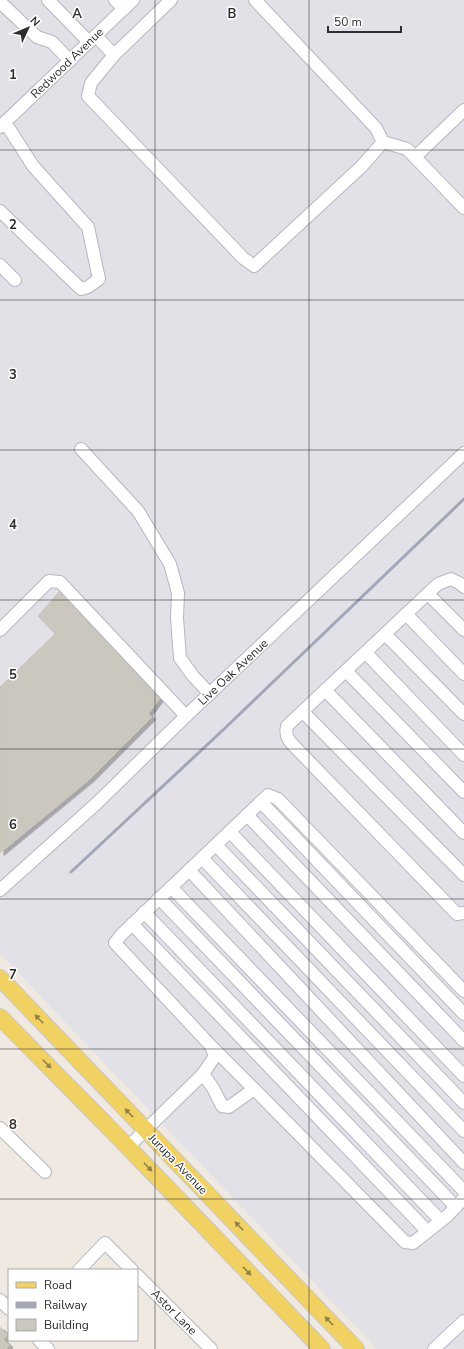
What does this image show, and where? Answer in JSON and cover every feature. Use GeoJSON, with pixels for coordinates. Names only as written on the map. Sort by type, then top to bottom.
{"type":"FeatureCollection","features":[{"type":"Feature","properties":{"kind":"main road","name":"Jurupa Avenue"},"geometry":{"type":"LineString","coordinates":[[0,978],[356,1349]]}},
{"type":"Feature","properties":{"kind":"main road","name":"Jurupa Avenue"},"geometry":{"type":"LineString","coordinates":[[0,1016],[128,1146],[322,1349]]}},
{"type":"Feature","properties":{"kind":"street"},"geometry":{"type":"LineString","coordinates":[[48,0],[92,39],[114,56]]}},
{"type":"Feature","properties":{"kind":"street"},"geometry":{"type":"LineString","coordinates":[[115,0],[124,9]]}},
{"type":"Feature","properties":{"kind":"street","name":"Redwood Avenue"},"geometry":{"type":"LineString","coordinates":[[2,125],[133,0]]}},
{"type":"Feature","properties":{"kind":"street"},"geometry":{"type":"LineString","coordinates":[[172,0],[114,56],[91,83],[88,96],[243,258],[254,266],[362,166],[383,142]]}},
{"type":"Feature","properties":{"kind":"street"},"geometry":{"type":"LineString","coordinates":[[255,0],[376,128],[383,142],[407,150],[464,208]]}},
{"type":"Feature","properties":{"kind":"street"},"geometry":{"type":"LineString","coordinates":[[0,2],[37,37],[52,42],[70,60]]}},
{"type":"Feature","properties":{"kind":"street"},"geometry":{"type":"LineString","coordinates":[[415,157],[464,110]]}},
{"type":"Feature","properties":{"kind":"street"},"geometry":{"type":"LineString","coordinates":[[0,211],[81,289],[88,287],[99,279],[88,227],[33,166],[10,130],[2,125]]}},
{"type":"Feature","properties":{"kind":"street"},"geometry":{"type":"LineString","coordinates":[[0,264],[15,280]]}},
{"type":"Feature","properties":{"kind":"street"},"geometry":{"type":"LineString","coordinates":[[81,449],[138,511],[170,564],[178,593],[177,618],[180,658],[192,676],[210,694]]}},
{"type":"Feature","properties":{"kind":"street","name":"Live Oak Avenue"},"geometry":{"type":"LineString","coordinates":[[0,890],[97,803],[186,716],[464,454]]}},
{"type":"Feature","properties":{"kind":"street"},"geometry":{"type":"LineString","coordinates":[[464,587],[451,579],[438,584],[287,726],[286,732],[288,739],[457,914],[464,913]]}},
{"type":"Feature","properties":{"kind":"street"},"geometry":{"type":"LineString","coordinates":[[0,630],[49,580],[60,582],[186,716]]}},
{"type":"Feature","properties":{"kind":"street"},"geometry":{"type":"LineString","coordinates":[[428,594],[464,630]]}},
{"type":"Feature","properties":{"kind":"street"},"geometry":{"type":"LineString","coordinates":[[406,614],[464,674]]}},
{"type":"Feature","properties":{"kind":"street"},"geometry":{"type":"LineString","coordinates":[[385,634],[464,714]]}},
{"type":"Feature","properties":{"kind":"street"},"geometry":{"type":"LineString","coordinates":[[366,653],[464,755]]}},
{"type":"Feature","properties":{"kind":"street"},"geometry":{"type":"LineString","coordinates":[[346,671],[464,792]]}},
{"type":"Feature","properties":{"kind":"street"},"geometry":{"type":"LineString","coordinates":[[326,690],[464,833]]}},
{"type":"Feature","properties":{"kind":"street"},"geometry":{"type":"LineString","coordinates":[[303,712],[464,876]]}},
{"type":"Feature","properties":{"kind":"street"},"geometry":{"type":"LineString","coordinates":[[159,898],[460,1202],[441,1221],[413,1243],[405,1242],[211,1046],[115,943],[144,912],[268,795],[278,799],[464,991]]}},
{"type":"Feature","properties":{"kind":"street"},"geometry":{"type":"LineString","coordinates":[[261,802],[464,1014]]}},
{"type":"Feature","properties":{"kind":"street"},"geometry":{"type":"LineString","coordinates":[[247,815],[464,1041]]}},
{"type":"Feature","properties":{"kind":"street"},"geometry":{"type":"LineString","coordinates":[[230,832],[464,1076]]}},
{"type":"Feature","properties":{"kind":"street"},"geometry":{"type":"LineString","coordinates":[[216,845],[464,1103]]}},
{"type":"Feature","properties":{"kind":"street"},"geometry":{"type":"LineString","coordinates":[[202,858],[464,1130]]}},
{"type":"Feature","properties":{"kind":"street"},"geometry":{"type":"LineString","coordinates":[[189,870],[464,1163]]}},
{"type":"Feature","properties":{"kind":"street"},"geometry":{"type":"LineString","coordinates":[[172,887],[464,1191]]}},
{"type":"Feature","properties":{"kind":"street"},"geometry":{"type":"LineString","coordinates":[[144,912],[441,1221]]}},
{"type":"Feature","properties":{"kind":"street"},"geometry":{"type":"LineString","coordinates":[[132,924],[427,1231]]}},
{"type":"Feature","properties":{"kind":"street"},"geometry":{"type":"LineString","coordinates":[[128,1146],[202,1074],[214,1056],[211,1046]]}},
{"type":"Feature","properties":{"kind":"street"},"geometry":{"type":"LineString","coordinates":[[202,1074],[213,1088],[222,1106],[229,1107],[254,1089]]}},
{"type":"Feature","properties":{"kind":"street"},"geometry":{"type":"LineString","coordinates":[[0,1128],[45,1172]]}},
{"type":"Feature","properties":{"kind":"street"},"geometry":{"type":"LineString","coordinates":[[80,1269],[105,1243],[131,1269]]}},
{"type":"Feature","properties":{"kind":"street","name":"Astor Lane"},"geometry":{"type":"LineString","coordinates":[[138,1276],[212,1349]]}},
{"type":"Feature","properties":{"kind":"street"},"geometry":{"type":"LineString","coordinates":[[0,1300],[8,1309]]}},
{"type":"Feature","properties":{"kind":"street"},"geometry":{"type":"LineString","coordinates":[[434,1349],[464,1321]]}},
{"type":"Feature","properties":{"kind":"street"},"geometry":{"type":"LineString","coordinates":[[40,1341],[48,1349]]}},
{"type":"Feature","properties":{"kind":"shaded area"},"geometry":{"type":"Polygon","coordinates":[[[0,0],[464,0],[464,1349],[377,1349],[0,954],[0,0]]]}},
{"type":"Feature","properties":{"kind":"building"},"geometry":{"type":"Polygon","coordinates":[[[60,591],[160,698],[148,714],[152,717],[90,779],[0,853],[0,687],[55,634],[38,616],[60,591]]]}},
{"type":"Feature","properties":{"kind":"building"},"geometry":{"type":"Polygon","coordinates":[[[0,1327],[8,1335],[3,1339],[9,1345],[6,1349],[0,1349],[0,1327]]]}},
{"type":"Feature","properties":{"kind":"railway"},"geometry":{"type":"LineString","coordinates":[[71,872],[223,730],[464,499]]}}]}
